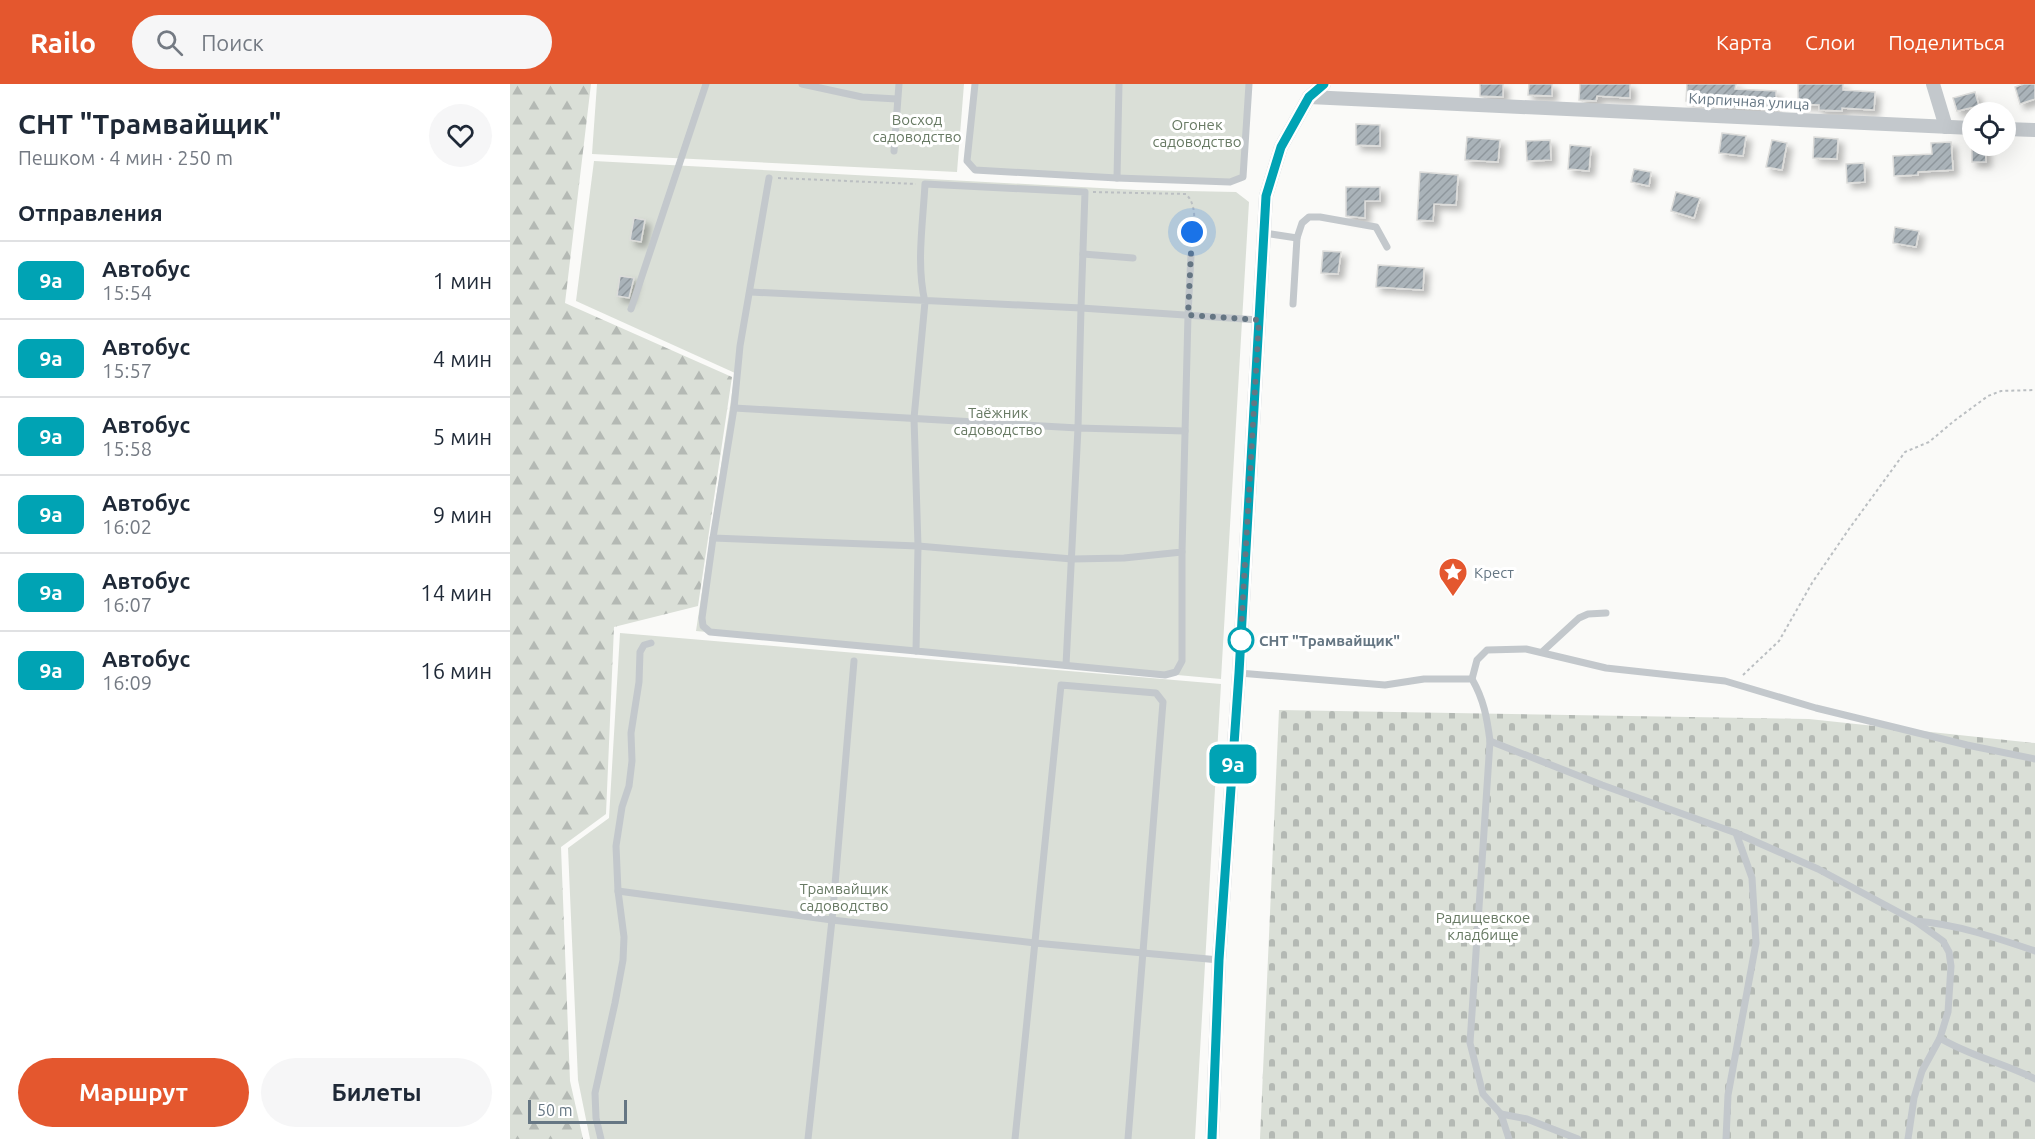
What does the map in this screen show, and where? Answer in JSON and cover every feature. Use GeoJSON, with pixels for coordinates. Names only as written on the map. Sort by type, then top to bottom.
{"type":"FeatureCollection","features":[{"type":"Feature","properties":{"kind":"street"},"geometry":{"type":"LineString","coordinates":[[1212,1139],[1219,960],[1239,673],[1266,196],[1281,147],[1309,97],[1324,84]]}},
{"type":"Feature","properties":{"kind":"street"},"geometry":{"type":"LineString","coordinates":[[1933,84],[1946,127]]}},
{"type":"Feature","properties":{"kind":"street","name":"Кирпичная улица"},"geometry":{"type":"LineString","coordinates":[[1309,97],[1962,128]]}},
{"type":"Feature","properties":{"kind":"street"},"geometry":{"type":"LineString","coordinates":[[2016,129],[2035,130]]}},
{"type":"Feature","properties":{"kind":"lane"},"geometry":{"type":"LineString","coordinates":[[631,309],[706,84]]}},
{"type":"Feature","properties":{"kind":"lane"},"geometry":{"type":"LineString","coordinates":[[802,84],[862,97],[897,99]]}},
{"type":"Feature","properties":{"kind":"lane"},"geometry":{"type":"LineString","coordinates":[[894,151],[899,84]]}},
{"type":"Feature","properties":{"kind":"lane"},"geometry":{"type":"LineString","coordinates":[[975,84],[967,161],[975,170],[1230,182],[1243,177],[1249,84]]}},
{"type":"Feature","properties":{"kind":"lane"},"geometry":{"type":"LineString","coordinates":[[1117,178],[1119,84]]}},
{"type":"Feature","properties":{"kind":"lane"},"geometry":{"type":"LineString","coordinates":[[769,178],[740,346],[734,408],[702,618],[703,626],[710,632],[1165,675],[1176,672],[1182,661],[1182,552],[1191,255]]}},
{"type":"Feature","properties":{"kind":"lane"},"geometry":{"type":"LineString","coordinates":[[916,651],[918,546],[914,418],[925,302],[921,257],[925,184],[1084,192],[1078,428],[1066,665]]}},
{"type":"Feature","properties":{"kind":"lane"},"geometry":{"type":"LineString","coordinates":[[1293,304],[1297,238],[1302,223],[1309,217],[1376,227],[1387,247]]}},
{"type":"Feature","properties":{"kind":"lane"},"geometry":{"type":"LineString","coordinates":[[1264,233],[1297,238]]}},
{"type":"Feature","properties":{"kind":"lane"},"geometry":{"type":"LineString","coordinates":[[1083,254],[1133,258]]}},
{"type":"Feature","properties":{"kind":"lane"},"geometry":{"type":"LineString","coordinates":[[751,292],[1081,308],[1259,320]]}},
{"type":"Feature","properties":{"kind":"lane"},"geometry":{"type":"LineString","coordinates":[[734,408],[1078,428],[1185,431]]}},
{"type":"Feature","properties":{"kind":"lane"},"geometry":{"type":"LineString","coordinates":[[713,538],[918,546],[1072,559],[1124,558],[1182,552]]}},
{"type":"Feature","properties":{"kind":"lane"},"geometry":{"type":"LineString","coordinates":[[1542,652],[1579,618],[1588,614],[1606,613]]}},
{"type":"Feature","properties":{"kind":"lane"},"geometry":{"type":"LineString","coordinates":[[601,1139],[596,1118],[595,1093],[623,960],[624,937],[618,891],[616,846],[622,807],[629,786],[631,733],[639,682],[640,652],[644,645],[651,643]]}},
{"type":"Feature","properties":{"kind":"lane"},"geometry":{"type":"LineString","coordinates":[[1509,1139],[1501,1114],[1483,1094],[1470,1043],[1490,741],[1486,709],[1472,679],[1477,660],[1487,650],[1526,649],[1606,668],[1725,681],[1816,708],[2035,759]]}},
{"type":"Feature","properties":{"kind":"lane"},"geometry":{"type":"LineString","coordinates":[[808,1139],[832,920],[854,661]]}},
{"type":"Feature","properties":{"kind":"lane"},"geometry":{"type":"LineString","coordinates":[[1239,673],[1384,685],[1424,679],[1472,679]]}},
{"type":"Feature","properties":{"kind":"lane"},"geometry":{"type":"LineString","coordinates":[[1015,1139],[1061,685],[1156,693],[1163,702],[1128,1139]]}},
{"type":"Feature","properties":{"kind":"lane"},"geometry":{"type":"LineString","coordinates":[[1490,741],[1602,785],[1736,833],[1818,869],[1915,921],[1943,941],[1949,952],[1951,966],[1948,1012],[1940,1038],[1922,1071],[1914,1098],[1908,1139]]}},
{"type":"Feature","properties":{"kind":"lane"},"geometry":{"type":"LineString","coordinates":[[1726,1139],[1728,1095],[1756,943],[1752,878],[1736,833]]}},
{"type":"Feature","properties":{"kind":"lane"},"geometry":{"type":"LineString","coordinates":[[618,891],[832,920],[1035,943],[1219,960]]}},
{"type":"Feature","properties":{"kind":"lane"},"geometry":{"type":"LineString","coordinates":[[1915,921],[1931,922],[1960,929],[2035,951]]}},
{"type":"Feature","properties":{"kind":"lane"},"geometry":{"type":"LineString","coordinates":[[1940,1038],[1952,1046],[2013,1067],[2035,1078]]}},
{"type":"Feature","properties":{"kind":"lane"},"geometry":{"type":"LineString","coordinates":[[1501,1114],[1527,1119],[1578,1139]]}},
{"type":"Feature","properties":{"kind":"path"},"geometry":{"type":"LineString","coordinates":[[769,178],[925,184]]}},
{"type":"Feature","properties":{"kind":"path"},"geometry":{"type":"LineString","coordinates":[[1084,192],[1186,194],[1192,200],[1194,208],[1191,255]]}},
{"type":"Feature","properties":{"kind":"path"},"geometry":{"type":"LineString","coordinates":[[1734,684],[1779,641],[1818,574],[1905,452],[1929,442],[1988,396],[2001,391],[2035,390]]}},
{"type":"Feature","properties":{"kind":"green space"},"geometry":{"type":"Polygon","coordinates":[[[510,84],[591,84],[565,303],[732,377],[698,606],[614,627],[606,814],[561,847],[570,1081],[583,1139],[510,1139],[510,84]]]}},
{"type":"Feature","properties":{"kind":"green space","name":"Восход садоводство"},"geometry":{"type":"Polygon","coordinates":[[[597,84],[964,84],[957,172],[592,154],[597,84]]]}},
{"type":"Feature","properties":{"kind":"green space","name":"Огонек садоводство"},"geometry":{"type":"Polygon","coordinates":[[[975,84],[1249,84],[1243,177],[1223,182],[975,170],[967,161],[975,84]]]}},
{"type":"Feature","properties":{"kind":"green space","name":"Таёжник садоводство"},"geometry":{"type":"Polygon","coordinates":[[[594,161],[1137,190],[1236,192],[1249,202],[1221,679],[696,631],[735,373],[576,301],[594,161]]]}},
{"type":"Feature","properties":{"kind":"green space","name":"Трамвайщик садоводство"},"geometry":{"type":"Polygon","coordinates":[[[620,633],[1221,684],[1195,1139],[590,1139],[578,1080],[568,848],[609,818],[620,633]]]}},
{"type":"Feature","properties":{"kind":"green space","name":"Радищевское кладбище"},"geometry":{"type":"Polygon","coordinates":[[[1279,710],[1809,719],[2035,743],[2035,1139],[1260,1139],[1279,710]]]}},
{"type":"Feature","properties":{"kind":"building"},"geometry":{"type":"Polygon","coordinates":[[[1480,84],[1503,84],[1503,97],[1480,96],[1480,84]]]}},
{"type":"Feature","properties":{"kind":"building"},"geometry":{"type":"Polygon","coordinates":[[[1529,84],[1552,84],[1552,96],[1528,95],[1529,84]]]}},
{"type":"Feature","properties":{"kind":"building"},"geometry":{"type":"Polygon","coordinates":[[[1580,84],[1630,84],[1630,98],[1597,96],[1596,101],[1579,100],[1580,84]]]}},
{"type":"Feature","properties":{"kind":"building"},"geometry":{"type":"Polygon","coordinates":[[[1687,84],[1736,84],[1735,89],[1776,91],[1776,108],[1717,107],[1717,103],[1686,101],[1687,84]]]}},
{"type":"Feature","properties":{"kind":"building"},"geometry":{"type":"Polygon","coordinates":[[[1798,84],[1843,84],[1843,90],[1875,92],[1874,110],[1842,108],[1842,111],[1819,110],[1819,105],[1798,104],[1798,84]]]}},
{"type":"Feature","properties":{"kind":"building"},"geometry":{"type":"Polygon","coordinates":[[[2035,84],[2035,99],[2020,104],[2015,87],[2035,84]]]}},
{"type":"Feature","properties":{"kind":"building"},"geometry":{"type":"Polygon","coordinates":[[[1975,92],[1978,102],[1962,102],[1962,110],[1957,111],[1953,98],[1975,92]]]}},
{"type":"Feature","properties":{"kind":"building"},"geometry":{"type":"Polygon","coordinates":[[[1356,124],[1380,125],[1380,146],[1356,145],[1356,124]]]}},
{"type":"Feature","properties":{"kind":"building"},"geometry":{"type":"Polygon","coordinates":[[[1722,133],[1746,136],[1743,156],[1719,153],[1722,133]]]}},
{"type":"Feature","properties":{"kind":"building"},"geometry":{"type":"Polygon","coordinates":[[[1467,137],[1500,140],[1498,162],[1465,160],[1467,137]]]}},
{"type":"Feature","properties":{"kind":"building"},"geometry":{"type":"Polygon","coordinates":[[[1814,137],[1838,139],[1837,159],[1813,158],[1814,137]]]}},
{"type":"Feature","properties":{"kind":"building"},"geometry":{"type":"Polygon","coordinates":[[[1550,140],[1551,160],[1527,161],[1526,141],[1550,140]]]}},
{"type":"Feature","properties":{"kind":"building"},"geometry":{"type":"Polygon","coordinates":[[[1772,140],[1787,143],[1782,170],[1766,167],[1772,140]]]}},
{"type":"Feature","properties":{"kind":"building"},"geometry":{"type":"Polygon","coordinates":[[[1951,142],[1953,170],[1894,176],[1893,156],[1932,154],[1931,143],[1951,142]]]}},
{"type":"Feature","properties":{"kind":"building"},"geometry":{"type":"Polygon","coordinates":[[[1570,145],[1591,147],[1589,171],[1568,169],[1570,145]]]}},
{"type":"Feature","properties":{"kind":"building"},"geometry":{"type":"Polygon","coordinates":[[[1972,156],[1986,156],[1986,162],[1972,162],[1972,156]]]}},
{"type":"Feature","properties":{"kind":"building"},"geometry":{"type":"Polygon","coordinates":[[[1864,163],[1865,182],[1847,183],[1846,164],[1864,163]]]}},
{"type":"Feature","properties":{"kind":"building"},"geometry":{"type":"Polygon","coordinates":[[[1634,169],[1651,172],[1649,186],[1631,182],[1634,169]]]}},
{"type":"Feature","properties":{"kind":"building"},"geometry":{"type":"Polygon","coordinates":[[[1420,172],[1458,175],[1456,205],[1434,204],[1433,221],[1417,220],[1420,172]]]}},
{"type":"Feature","properties":{"kind":"building"},"geometry":{"type":"Polygon","coordinates":[[[1346,187],[1380,187],[1380,201],[1365,201],[1365,218],[1346,216],[1346,187]]]}},
{"type":"Feature","properties":{"kind":"building"},"geometry":{"type":"Polygon","coordinates":[[[1676,192],[1700,198],[1694,218],[1671,211],[1676,192]]]}},
{"type":"Feature","properties":{"kind":"building"},"geometry":{"type":"Polygon","coordinates":[[[634,218],[645,220],[641,242],[630,240],[634,218]]]}},
{"type":"Feature","properties":{"kind":"building"},"geometry":{"type":"Polygon","coordinates":[[[1895,227],[1919,231],[1916,247],[1893,243],[1895,227]]]}},
{"type":"Feature","properties":{"kind":"building"},"geometry":{"type":"Polygon","coordinates":[[[1323,251],[1341,252],[1338,274],[1321,273],[1323,251]]]}},
{"type":"Feature","properties":{"kind":"building"},"geometry":{"type":"Polygon","coordinates":[[[1378,265],[1424,268],[1423,290],[1376,287],[1378,265]]]}},
{"type":"Feature","properties":{"kind":"building"},"geometry":{"type":"Polygon","coordinates":[[[620,276],[634,278],[629,298],[617,296],[620,276]]]}},
{"type":"Feature","properties":{"kind":"bus line","name":"9а"},"geometry":{"type":"LineString","coordinates":[[1212,1139],[1219,960],[1239,673],[1266,196],[1281,147],[1309,97],[1324,84]]}},
{"type":"Feature","properties":{"kind":"place","name":"Крест"},"geometry":{"type":"Point","coordinates":[1453,598]}},
{"type":"Feature","properties":{"kind":"place","name":"СНТ \"Трамвайщик\""},"geometry":{"type":"Point","coordinates":[1241,640]}},
{"type":"Feature","properties":{"kind":"route"},"geometry":{"type":"LineString","coordinates":[[1192,232],[1188,315],[1259,320],[1240,650],[1241,640]]}}]}
